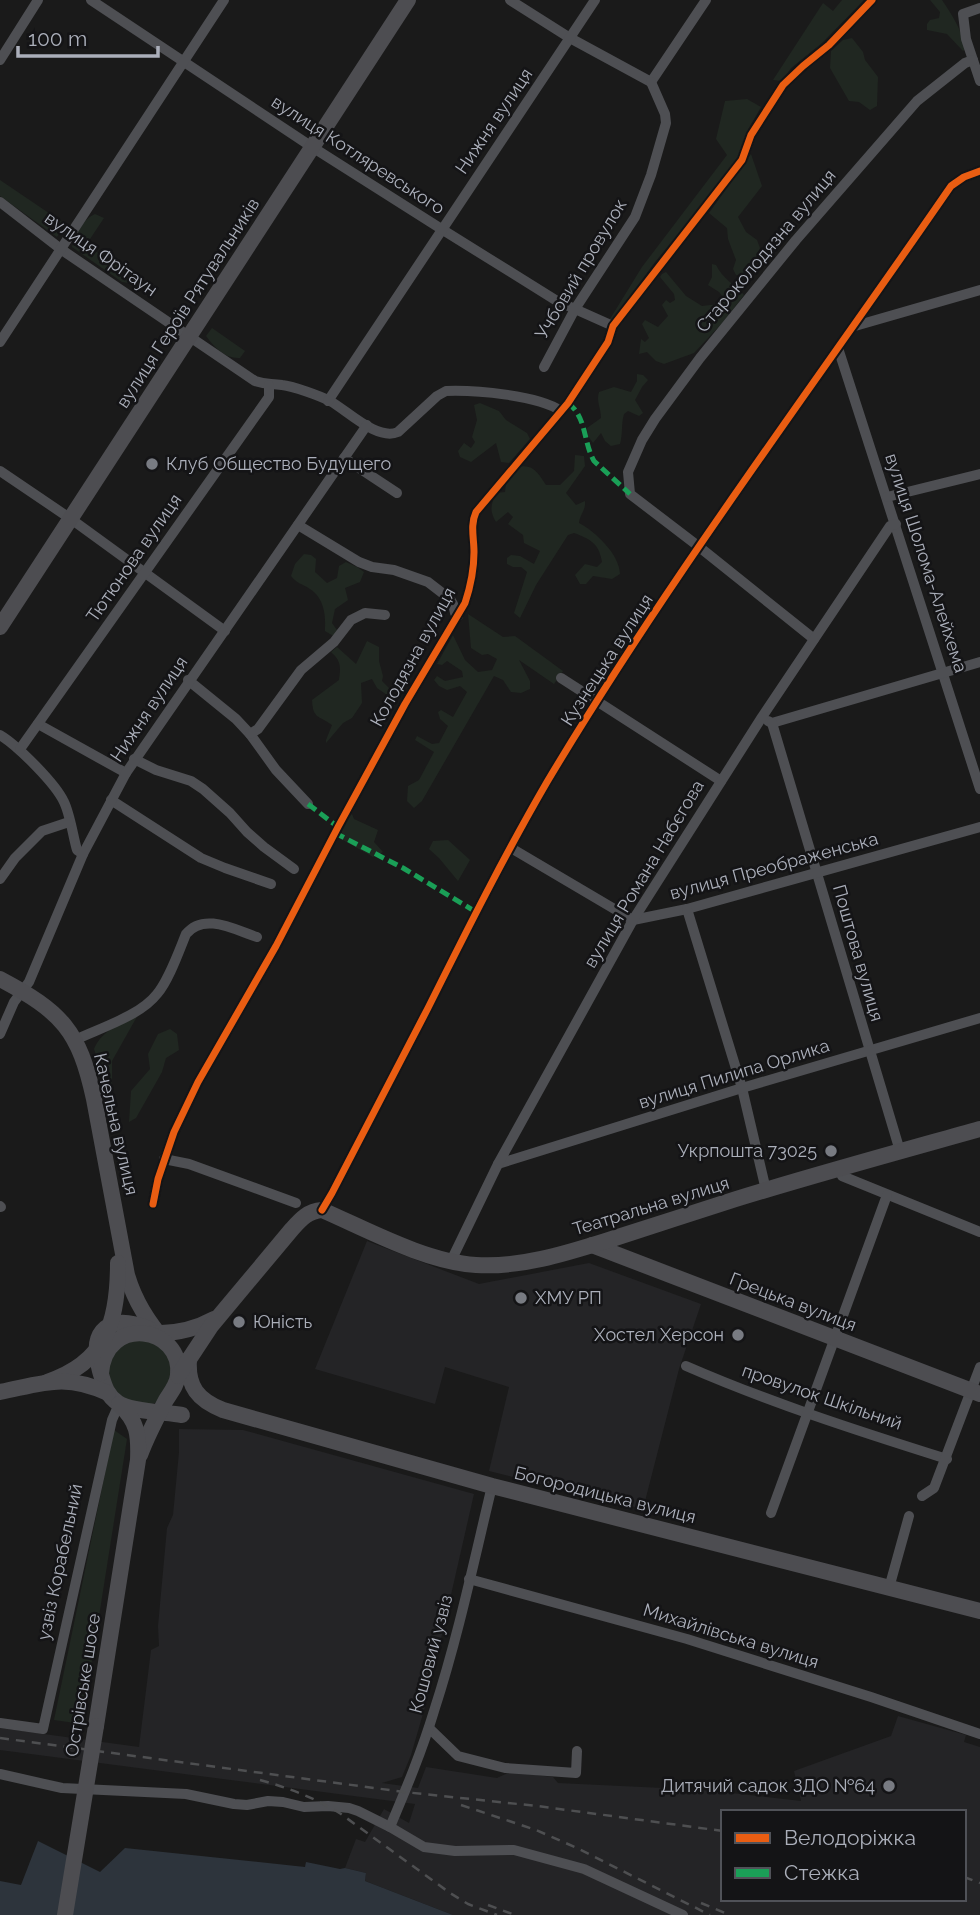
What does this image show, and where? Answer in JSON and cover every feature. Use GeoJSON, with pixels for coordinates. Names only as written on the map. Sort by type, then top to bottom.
{"type":"FeatureCollection","features":[{"type":"Feature","properties":{"kind":"street"},"geometry":{"type":"LineString","coordinates":[[0,60],[38,0]]}},
{"type":"Feature","properties":{"kind":"street","name":"вулиця Котляревського"},"geometry":{"type":"LineString","coordinates":[[90,0],[313,148],[443,230],[557,301],[613,326]]}},
{"type":"Feature","properties":{"kind":"street"},"geometry":{"type":"LineString","coordinates":[[0,342],[224,0]]}},
{"type":"Feature","properties":{"kind":"street","name":"вулиця Героїв Рятувальників"},"geometry":{"type":"LineString","coordinates":[[0,627],[408,0]]}},
{"type":"Feature","properties":{"kind":"street"},"geometry":{"type":"LineString","coordinates":[[510,0],[570,38],[651,82],[706,0]]}},
{"type":"Feature","properties":{"kind":"street","name":"Нижня вулиця"},"geometry":{"type":"LineString","coordinates":[[328,401],[594,0]]}},
{"type":"Feature","properties":{"kind":"street","name":"Колодязна вулиця"},"geometry":{"type":"LineString","coordinates":[[153,1204],[164,1159],[198,1082],[276,946],[398,716],[469,592],[474,553],[473,518],[476,512],[561,411],[608,342],[613,326],[742,160],[751,135],[783,85],[829,45],[872,0]]}},
{"type":"Feature","properties":{"kind":"street"},"geometry":{"type":"LineString","coordinates":[[980,8],[964,14],[966,39],[980,81]]}},
{"type":"Feature","properties":{"kind":"street","name":"Староколодязна вулиця"},"geometry":{"type":"LineString","coordinates":[[698,546],[630,494],[628,472],[642,440],[700,358],[796,240],[917,101],[973,60]]}},
{"type":"Feature","properties":{"kind":"street","name":"Учбовий провулок"},"geometry":{"type":"LineString","coordinates":[[544,367],[575,309],[635,217],[651,175],[666,123],[665,114],[651,82]]}},
{"type":"Feature","properties":{"kind":"street","name":"Кузнецька вулиця"},"geometry":{"type":"LineString","coordinates":[[322,1210],[358,1145],[476,912],[547,784],[597,702],[698,546],[951,186],[964,177],[980,172]]}},
{"type":"Feature","properties":{"kind":"street","name":"вулиця Фрітаун"},"geometry":{"type":"LineString","coordinates":[[0,202],[61,250],[255,381],[283,385],[328,401],[382,434],[393,435],[398,432],[446,391],[509,395],[544,403],[561,411]]}},
{"type":"Feature","properties":{"kind":"street"},"geometry":{"type":"LineString","coordinates":[[855,326],[980,289]]}},
{"type":"Feature","properties":{"kind":"street","name":"вулиця Шолома-Алейхема"},"geometry":{"type":"LineString","coordinates":[[838,348],[980,789]]}},
{"type":"Feature","properties":{"kind":"street","name":"Тютюнова вулиця"},"geometry":{"type":"LineString","coordinates":[[20,749],[269,397],[269,385]]}},
{"type":"Feature","properties":{"kind":"street","name":"Нижня вулиця"},"geometry":{"type":"LineString","coordinates":[[0,1034],[33,972],[82,854],[134,759],[366,425]]}},
{"type":"Feature","properties":{"kind":"street"},"geometry":{"type":"LineString","coordinates":[[344,458],[397,493]]}},
{"type":"Feature","properties":{"kind":"street"},"geometry":{"type":"LineString","coordinates":[[0,471],[225,631]]}},
{"type":"Feature","properties":{"kind":"street"},"geometry":{"type":"LineString","coordinates":[[887,498],[980,474]]}},
{"type":"Feature","properties":{"kind":"street","name":"вулиця Романа Набєгова"},"geometry":{"type":"LineString","coordinates":[[451,1261],[498,1164],[633,920],[721,781],[767,720],[814,639],[890,526],[896,524]]}},
{"type":"Feature","properties":{"kind":"street"},"geometry":{"type":"LineString","coordinates":[[298,525],[359,562],[428,582],[450,598],[458,615]]}},
{"type":"Feature","properties":{"kind":"street"},"geometry":{"type":"LineString","coordinates":[[698,546],[814,639]]}},
{"type":"Feature","properties":{"kind":"street"},"geometry":{"type":"LineString","coordinates":[[250,734],[258,729],[301,670],[334,642],[351,620],[365,613],[385,615]]}},
{"type":"Feature","properties":{"kind":"street"},"geometry":{"type":"LineString","coordinates":[[767,720],[980,662]]}},
{"type":"Feature","properties":{"kind":"street"},"geometry":{"type":"LineString","coordinates":[[561,678],[721,781]]}},
{"type":"Feature","properties":{"kind":"street"},"geometry":{"type":"LineString","coordinates":[[188,680],[236,719],[275,770],[308,804]]}},
{"type":"Feature","properties":{"kind":"street","name":"Поштова вулиця"},"geometry":{"type":"LineString","coordinates":[[767,720],[817,872],[900,1151]]}},
{"type":"Feature","properties":{"kind":"street"},"geometry":{"type":"LineString","coordinates":[[38,724],[126,773]]}},
{"type":"Feature","properties":{"kind":"street"},"geometry":{"type":"LineString","coordinates":[[0,734],[20,749],[60,794],[77,850],[82,854]]}},
{"type":"Feature","properties":{"kind":"street"},"geometry":{"type":"LineString","coordinates":[[134,759],[156,770],[191,781],[203,789],[264,848],[294,869]]}},
{"type":"Feature","properties":{"kind":"street"},"geometry":{"type":"LineString","coordinates":[[111,800],[201,858],[271,884]]}},
{"type":"Feature","properties":{"kind":"street"},"geometry":{"type":"LineString","coordinates":[[0,879],[38,834],[47,828],[69,822]]}},
{"type":"Feature","properties":{"kind":"street","name":"вулиця Преображенська"},"geometry":{"type":"LineString","coordinates":[[633,920],[687,909],[980,827]]}},
{"type":"Feature","properties":{"kind":"street"},"geometry":{"type":"LineString","coordinates":[[511,848],[633,920]]}},
{"type":"Feature","properties":{"kind":"street"},"geometry":{"type":"LineString","coordinates":[[687,909],[722,1018],[766,1190]]}},
{"type":"Feature","properties":{"kind":"street"},"geometry":{"type":"LineString","coordinates":[[75,1040],[121,1021],[150,1002],[162,987],[187,934],[198,924],[216,924],[257,937]]}},
{"type":"Feature","properties":{"kind":"street","name":"Качельна вулиця"},"geometry":{"type":"LineString","coordinates":[[0,979],[23,991],[55,1014],[64,1023],[82,1055],[92,1089],[127,1275],[133,1296],[158,1332]]}},
{"type":"Feature","properties":{"kind":"street","name":"вулиця Пилипа Орлика"},"geometry":{"type":"LineString","coordinates":[[498,1164],[741,1088],[980,1018]]}},
{"type":"Feature","properties":{"kind":"street","name":"Театральна вулиця"},"geometry":{"type":"LineString","coordinates":[[451,1261],[474,1265],[508,1265],[543,1259],[839,1168],[980,1129]]}},
{"type":"Feature","properties":{"kind":"street"},"geometry":{"type":"LineString","coordinates":[[164,1159],[189,1164],[296,1203]]}},
{"type":"Feature","properties":{"kind":"street"},"geometry":{"type":"LineString","coordinates":[[839,1168],[842,1176],[980,1232]]}},
{"type":"Feature","properties":{"kind":"street"},"geometry":{"type":"LineString","coordinates":[[771,1513],[887,1195]]}},
{"type":"Feature","properties":{"kind":"street"},"geometry":{"type":"LineString","coordinates":[[0,1392],[65,1380],[76,1381],[131,1409],[157,1406],[174,1388],[178,1376],[219,1316],[292,1228],[310,1212],[322,1210],[417,1251],[451,1261]]}},
{"type":"Feature","properties":{"kind":"street","name":"Качельна вулиця"},"geometry":{"type":"LineString","coordinates":[[105,1347],[117,1295],[119,1231]]}},
{"type":"Feature","properties":{"kind":"street","name":"Грецька вулиця"},"geometry":{"type":"LineString","coordinates":[[592,1245],[976,1392]]}},
{"type":"Feature","properties":{"kind":"street"},"geometry":{"type":"LineString","coordinates":[[47,1382],[74,1370],[135,1324],[158,1332],[203,1325],[219,1316]]}},
{"type":"Feature","properties":{"kind":"street"},"geometry":{"type":"LineString","coordinates":[[158,1332],[173,1352],[178,1376]]}},
{"type":"Feature","properties":{"kind":"street"},"geometry":{"type":"LineString","coordinates":[[105,1347],[103,1384],[113,1398]]}},
{"type":"Feature","properties":{"kind":"street"},"geometry":{"type":"LineString","coordinates":[[189,1359],[191,1383],[203,1400]]}},
{"type":"Feature","properties":{"kind":"street","name":"провулок Шкільний"},"geometry":{"type":"LineString","coordinates":[[686,1366],[807,1415],[947,1459]]}},
{"type":"Feature","properties":{"kind":"street"},"geometry":{"type":"LineString","coordinates":[[922,1496],[934,1488],[976,1392],[980,1367]]}},
{"type":"Feature","properties":{"kind":"street","name":"Богородицька вулиця"},"geometry":{"type":"LineString","coordinates":[[178,1376],[192,1392],[223,1410],[492,1486],[980,1611]]}},
{"type":"Feature","properties":{"kind":"street","name":"Острівське шосе"},"geometry":{"type":"LineString","coordinates":[[65,1915],[138,1460],[138,1432],[134,1420],[113,1398]]}},
{"type":"Feature","properties":{"kind":"street","name":"узвіз Корабельний"},"geometry":{"type":"LineString","coordinates":[[0,1723],[43,1729],[111,1420],[113,1398]]}},
{"type":"Feature","properties":{"kind":"street","name":"Богородицька вулиця"},"geometry":{"type":"LineString","coordinates":[[157,1406],[182,1415]]}},
{"type":"Feature","properties":{"kind":"street","name":"Острівське шосе"},"geometry":{"type":"LineString","coordinates":[[138,1460],[151,1432],[157,1406]]}},
{"type":"Feature","properties":{"kind":"street","name":"Богородицька вулиця"},"geometry":{"type":"LineString","coordinates":[[151,1432],[182,1415],[223,1410]]}},
{"type":"Feature","properties":{"kind":"street","name":"Кошовий узвіз"},"geometry":{"type":"LineString","coordinates":[[390,1827],[429,1728],[456,1635],[492,1486]]}},
{"type":"Feature","properties":{"kind":"street"},"geometry":{"type":"LineString","coordinates":[[889,1588],[909,1516]]}},
{"type":"Feature","properties":{"kind":"street","name":"Михайлівська вулиця"},"geometry":{"type":"LineString","coordinates":[[469,1579],[649,1628],[980,1734]]}},
{"type":"Feature","properties":{"kind":"street"},"geometry":{"type":"LineString","coordinates":[[429,1728],[458,1756],[505,1768],[576,1773],[577,1751]]}},
{"type":"Feature","properties":{"kind":"street"},"geometry":{"type":"LineString","coordinates":[[0,1774],[62,1788],[186,1794],[247,1805],[268,1801],[304,1807],[349,1808],[424,1847],[455,1851],[514,1850],[584,1869],[683,1915]]}},
{"type":"Feature","properties":{"kind":"shaded area"},"geometry":{"type":"Polygon","coordinates":[[[842,0],[864,0],[822,43],[791,68],[782,81],[773,80],[823,3],[833,11],[842,0]]]}},
{"type":"Feature","properties":{"kind":"shaded area"},"geometry":{"type":"Polygon","coordinates":[[[930,0],[942,0],[946,6],[962,35],[966,48],[963,51],[947,34],[927,30],[927,24],[930,20],[939,18],[940,12],[930,0]]]}},
{"type":"Feature","properties":{"kind":"shaded area"},"geometry":{"type":"Polygon","coordinates":[[[852,38],[878,77],[877,106],[870,110],[859,102],[849,101],[830,68],[831,51],[843,40],[852,38]]]}},
{"type":"Feature","properties":{"kind":"shaded area"},"geometry":{"type":"Polygon","coordinates":[[[747,99],[761,107],[749,128],[739,157],[655,262],[613,320],[610,319],[642,267],[727,155],[716,139],[725,101],[747,99]]]}},
{"type":"Feature","properties":{"kind":"shaded area"},"geometry":{"type":"Polygon","coordinates":[[[751,154],[762,186],[738,217],[746,232],[757,240],[760,248],[749,274],[736,275],[733,269],[736,260],[727,228],[709,213],[751,154]]]}},
{"type":"Feature","properties":{"kind":"shaded area"},"geometry":{"type":"Polygon","coordinates":[[[0,180],[65,224],[57,237],[0,196],[0,180]]]}},
{"type":"Feature","properties":{"kind":"shaded area"},"geometry":{"type":"Polygon","coordinates":[[[95,214],[104,218],[86,245],[129,273],[129,283],[122,282],[72,247],[80,228],[95,214]]]}},
{"type":"Feature","properties":{"kind":"shaded area"},"geometry":{"type":"Polygon","coordinates":[[[712,264],[744,295],[724,321],[694,353],[664,364],[656,361],[647,352],[639,354],[641,339],[645,342],[649,338],[642,324],[645,320],[658,327],[668,316],[662,305],[666,300],[670,303],[675,300],[674,294],[660,277],[662,274],[666,272],[686,296],[702,306],[719,304],[724,298],[708,285],[712,277],[712,264]]]}},
{"type":"Feature","properties":{"kind":"shaded area"},"geometry":{"type":"Polygon","coordinates":[[[212,328],[245,351],[240,358],[225,355],[213,345],[206,336],[212,328]]]}},
{"type":"Feature","properties":{"kind":"shaded area"},"geometry":{"type":"Polygon","coordinates":[[[637,374],[648,380],[635,400],[643,413],[639,416],[628,411],[624,414],[620,444],[611,446],[601,433],[593,443],[587,428],[601,418],[599,392],[614,387],[631,392],[637,381],[637,374]]]}},
{"type":"Feature","properties":{"kind":"shaded area"},"geometry":{"type":"Polygon","coordinates":[[[480,403],[499,411],[506,420],[527,433],[530,439],[509,463],[501,462],[496,443],[471,462],[460,457],[458,451],[464,443],[471,448],[475,442],[472,437],[477,420],[474,405],[480,403]]]}},
{"type":"Feature","properties":{"kind":"shaded area"},"geometry":{"type":"Polygon","coordinates":[[[575,455],[584,456],[585,466],[566,493],[576,505],[585,501],[579,523],[606,544],[616,559],[620,574],[612,579],[593,576],[586,584],[580,584],[575,575],[585,564],[597,567],[602,562],[601,556],[589,540],[574,533],[568,535],[536,585],[520,618],[514,613],[527,572],[521,567],[507,564],[507,558],[511,555],[520,556],[534,564],[540,551],[524,543],[523,535],[508,524],[513,517],[508,512],[496,522],[492,511],[493,501],[496,493],[505,492],[506,483],[518,467],[532,468],[546,485],[560,485],[574,471],[575,455]]]}},
{"type":"Feature","properties":{"kind":"shaded area"},"geometry":{"type":"Polygon","coordinates":[[[304,554],[316,559],[315,572],[327,583],[337,578],[339,566],[346,562],[364,572],[360,582],[345,588],[348,600],[335,609],[332,623],[339,633],[335,637],[325,631],[324,613],[318,597],[291,576],[295,564],[304,554]]]}},
{"type":"Feature","properties":{"kind":"shaded area"},"geometry":{"type":"Polygon","coordinates":[[[468,614],[503,637],[515,636],[563,671],[554,684],[519,660],[530,681],[530,689],[521,693],[511,692],[503,680],[494,676],[422,801],[414,808],[407,801],[408,786],[419,780],[434,752],[415,740],[417,736],[432,744],[439,743],[448,726],[440,719],[438,712],[441,710],[453,717],[467,692],[460,686],[447,690],[434,680],[437,676],[445,681],[463,677],[462,671],[447,661],[442,665],[437,664],[453,635],[465,660],[478,672],[492,670],[497,659],[488,654],[482,655],[471,648],[468,614]]]}},
{"type":"Feature","properties":{"kind":"shaded area"},"geometry":{"type":"Polygon","coordinates":[[[367,641],[379,647],[382,681],[392,691],[390,697],[377,688],[372,679],[361,683],[362,703],[352,718],[343,723],[326,743],[332,725],[315,714],[312,700],[339,680],[339,664],[331,652],[337,647],[356,664],[367,641]]]}},
{"type":"Feature","properties":{"kind":"shaded area"},"geometry":{"type":"Polygon","coordinates":[[[352,814],[354,819],[378,830],[374,842],[383,852],[373,857],[343,840],[343,826],[352,814]]]}},
{"type":"Feature","properties":{"kind":"shaded area"},"geometry":{"type":"Polygon","coordinates":[[[448,840],[470,860],[458,881],[429,849],[433,841],[448,840]]]}},
{"type":"Feature","properties":{"kind":"shaded area"},"geometry":{"type":"Polygon","coordinates":[[[139,1013],[112,1061],[112,1090],[108,1090],[94,1049],[107,1032],[139,1013]]]}},
{"type":"Feature","properties":{"kind":"shaded area"},"geometry":{"type":"Polygon","coordinates":[[[170,1029],[177,1034],[179,1050],[166,1058],[162,1072],[136,1118],[129,1122],[131,1091],[150,1069],[148,1054],[158,1034],[170,1029]]]}},
{"type":"Feature","properties":{"kind":"shaded area"},"geometry":{"type":"Polygon","coordinates":[[[367,1241],[479,1284],[589,1263],[701,1304],[679,1369],[643,1509],[489,1471],[509,1387],[445,1367],[435,1404],[315,1369],[367,1241]]]}},
{"type":"Feature","properties":{"kind":"shaded area"},"geometry":{"type":"Polygon","coordinates":[[[141,1338],[162,1346],[173,1365],[164,1396],[155,1403],[133,1406],[108,1385],[109,1366],[117,1349],[141,1338]]]}},
{"type":"Feature","properties":{"kind":"shaded area"},"geometry":{"type":"Polygon","coordinates":[[[179,1429],[243,1430],[474,1494],[427,1700],[411,1755],[402,1777],[382,1783],[418,1788],[426,1767],[497,1778],[510,1772],[553,1777],[558,1783],[705,1790],[801,1801],[794,1771],[891,1736],[898,1716],[966,1735],[964,1742],[980,1747],[980,1915],[453,1915],[365,1881],[366,1873],[345,1868],[356,1839],[365,1842],[384,1809],[409,1823],[415,1804],[0,1750],[0,1728],[139,1747],[151,1650],[159,1646],[158,1626],[167,1528],[173,1515],[179,1429]]]}},
{"type":"Feature","properties":{"kind":"shaded area"},"geometry":{"type":"Polygon","coordinates":[[[114,1430],[127,1439],[82,1724],[54,1720],[114,1430]]]}},
{"type":"Feature","properties":{"kind":"shaded area"},"geometry":{"type":"Polygon","coordinates":[[[38,1841],[100,1872],[125,1848],[305,1867],[306,1862],[345,1868],[366,1873],[365,1881],[453,1915],[0,1915],[0,1881],[21,1885],[38,1841]]]}},
{"type":"Feature","properties":{"kind":"railway"},"geometry":{"type":"LineString","coordinates":[[0,1738],[721,1831]]}},
{"type":"Feature","properties":{"kind":"railway"},"geometry":{"type":"LineString","coordinates":[[260,1780],[302,1794],[331,1808],[450,1893],[468,1904],[497,1915]]}},
{"type":"Feature","properties":{"kind":"railway"},"geometry":{"type":"LineString","coordinates":[[461,1805],[536,1830],[577,1848],[710,1915]]}},
{"type":"Feature","properties":{"kind":"railway"},"geometry":{"type":"LineString","coordinates":[[966,1878],[980,1883]]}},
{"type":"Feature","properties":{"kind":"railway"},"geometry":{"type":"LineString","coordinates":[[701,1903],[730,1915]]}},
{"type":"Feature","properties":{"kind":"railway"},"geometry":{"type":"LineString","coordinates":[[488,1905],[515,1915]]}},
{"type":"Feature","properties":{"kind":"marked path"},"geometry":{"type":"LineString","coordinates":[[568,403],[579,415],[594,461],[630,494]]}},
{"type":"Feature","properties":{"kind":"marked path"},"geometry":{"type":"LineString","coordinates":[[308,804],[338,827]]}},
{"type":"Feature","properties":{"kind":"marked path"},"geometry":{"type":"LineString","coordinates":[[335,833],[403,868],[476,912]]}},
{"type":"Feature","properties":{"kind":"cycle path"},"geometry":{"type":"LineString","coordinates":[[153,1204],[158,1179],[174,1132],[198,1082],[276,946],[405,704],[465,603],[473,565],[473,527],[476,512],[568,403],[608,342],[613,326],[742,160],[751,135],[783,85],[829,45],[872,0]]}},
{"type":"Feature","properties":{"kind":"cycle path"},"geometry":{"type":"LineString","coordinates":[[322,1210],[516,838],[594,705],[693,555],[951,186],[980,171]]}},
{"type":"Feature","properties":{"kind":"place","name":"Клуб Общество Будущего"},"geometry":{"type":"Point","coordinates":[152,464]}},
{"type":"Feature","properties":{"kind":"place","name":"Укрпошта 73025"},"geometry":{"type":"Point","coordinates":[831,1151]}},
{"type":"Feature","properties":{"kind":"place","name":"ХМУ РП"},"geometry":{"type":"Point","coordinates":[521,1298]}},
{"type":"Feature","properties":{"kind":"place","name":"Юність"},"geometry":{"type":"Point","coordinates":[239,1322]}},
{"type":"Feature","properties":{"kind":"place","name":"Хостел Херсон"},"geometry":{"type":"Point","coordinates":[738,1335]}},
{"type":"Feature","properties":{"kind":"place","name":"Дитячий садок ЗДО №64"},"geometry":{"type":"Point","coordinates":[889,1786]}}]}
